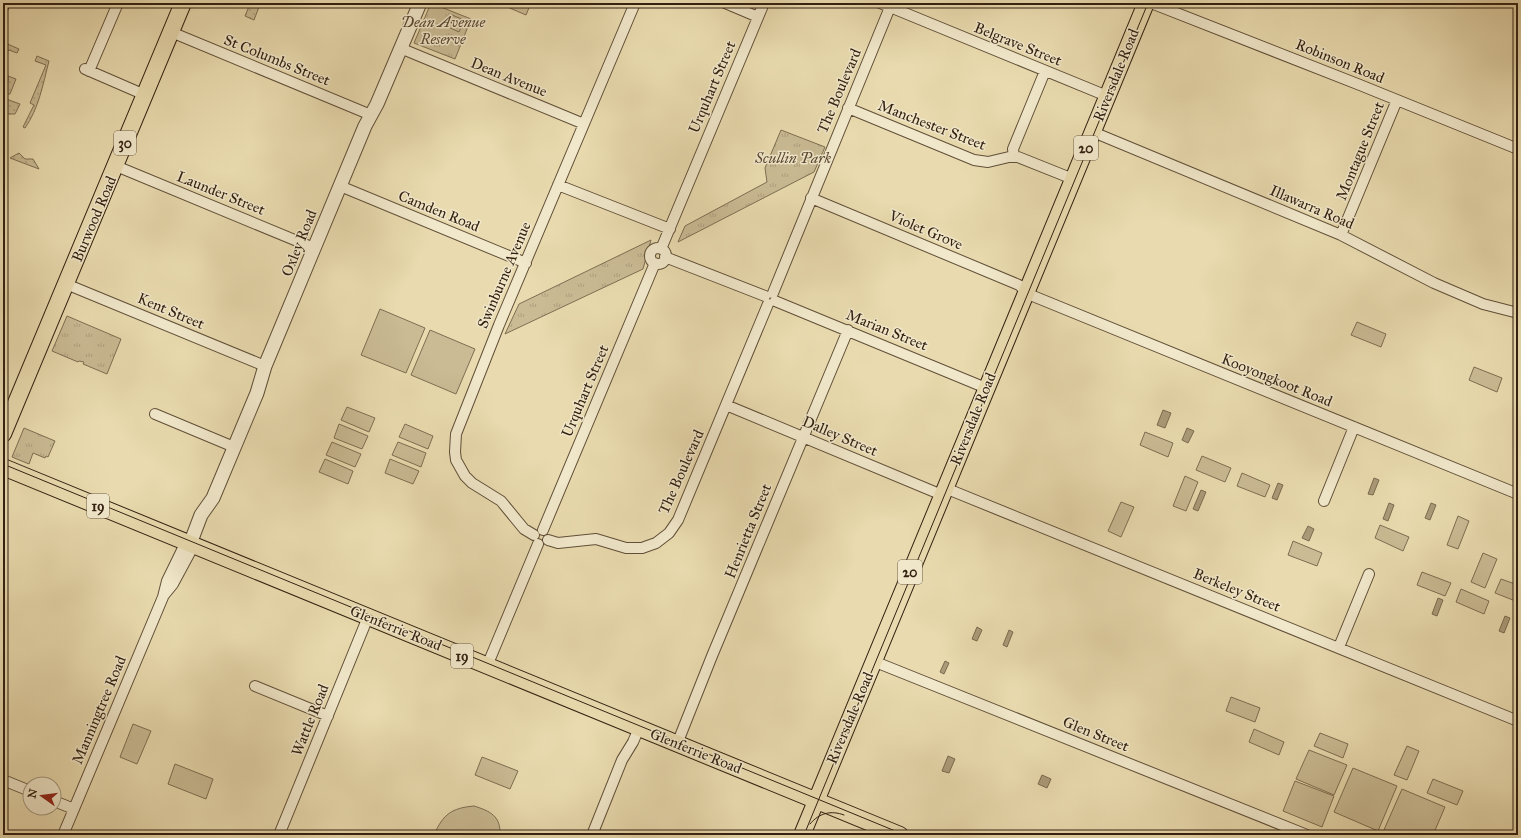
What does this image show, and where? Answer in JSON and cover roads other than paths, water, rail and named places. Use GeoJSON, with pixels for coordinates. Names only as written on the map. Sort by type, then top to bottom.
{"type":"FeatureCollection","features":[{"type":"Feature","properties":{"kind":"main road","name":"Burwood Road"},"geometry":{"type":"LineString","coordinates":[[3,434],[183,3]]}},
{"type":"Feature","properties":{"kind":"main road","name":"Riversdale Road"},"geometry":{"type":"LineString","coordinates":[[802,835],[1146,3]]}},
{"type":"Feature","properties":{"kind":"main road","name":"Glenferrie Road"},"geometry":{"type":"LineString","coordinates":[[3,467],[900,835]]}},
{"type":"Feature","properties":{"kind":"street"},"geometry":{"type":"LineString","coordinates":[[118,3],[87,70],[145,95]]}},
{"type":"Feature","properties":{"kind":"street","name":"Oxley Road"},"geometry":{"type":"LineString","coordinates":[[192,544],[202,515],[213,498],[257,393],[265,366],[365,126],[420,3]]}},
{"type":"Feature","properties":{"kind":"street","name":"Swinburne Avenue"},"geometry":{"type":"LineString","coordinates":[[536,539],[524,529],[501,501],[468,480],[460,469],[455,452],[456,434],[499,325],[635,3]]}},
{"type":"Feature","properties":{"kind":"street"},"geometry":{"type":"LineString","coordinates":[[725,3],[758,17]]}},
{"type":"Feature","properties":{"kind":"street","name":"Urquhart Street"},"geometry":{"type":"LineString","coordinates":[[543,530],[655,263],[650,258],[651,253],[654,249],[663,253],[670,229],[764,3]]}},
{"type":"Feature","properties":{"kind":"street","name":"Robinson Road"},"geometry":{"type":"LineString","coordinates":[[1151,3],[1518,149]]}},
{"type":"Feature","properties":{"kind":"street","name":"Belgrave Street"},"geometry":{"type":"LineString","coordinates":[[888,6],[1107,96]]}},
{"type":"Feature","properties":{"kind":"street","name":"The Boulevard"},"geometry":{"type":"LineString","coordinates":[[548,540],[558,543],[596,539],[626,548],[642,548],[656,543],[669,534],[678,520],[770,299],[888,6]]}},
{"type":"Feature","properties":{"kind":"street","name":"St Columbs Street"},"geometry":{"type":"LineString","coordinates":[[171,32],[371,115]]}},
{"type":"Feature","properties":{"kind":"street","name":"Dean Avenue"},"geometry":{"type":"LineString","coordinates":[[400,48],[584,124]]}},
{"type":"Feature","properties":{"kind":"street"},"geometry":{"type":"LineString","coordinates":[[1014,157],[1014,146],[1045,71]]}},
{"type":"Feature","properties":{"kind":"street","name":"Montague Street"},"geometry":{"type":"LineString","coordinates":[[1341,235],[1397,100]]}},
{"type":"Feature","properties":{"kind":"street","name":"Manchester Street"},"geometry":{"type":"LineString","coordinates":[[848,108],[974,160],[988,162],[1014,157],[1022,158],[1073,179]]}},
{"type":"Feature","properties":{"kind":"street","name":"Illawarra Road"},"geometry":{"type":"LineString","coordinates":[[1093,132],[1341,235],[1434,283],[1483,304],[1518,313]]}},
{"type":"Feature","properties":{"kind":"street","name":"Launder Street"},"geometry":{"type":"LineString","coordinates":[[116,166],[314,248]]}},
{"type":"Feature","properties":{"kind":"street","name":"Camden Road"},"geometry":{"type":"LineString","coordinates":[[340,186],[526,263]]}},
{"type":"Feature","properties":{"kind":"street"},"geometry":{"type":"LineString","coordinates":[[558,186],[670,229]]}},
{"type":"Feature","properties":{"kind":"street","name":"Violet Grove"},"geometry":{"type":"LineString","coordinates":[[811,198],[1019,285],[1026,292]]}},
{"type":"Feature","properties":{"kind":"street","name":"Marian Street"},"geometry":{"type":"LineString","coordinates":[[663,253],[986,388]]}},
{"type":"Feature","properties":{"kind":"street","name":"Kent Street"},"geometry":{"type":"LineString","coordinates":[[66,284],[265,366]]}},
{"type":"Feature","properties":{"kind":"street","name":"Kooyongkoot Road"},"geometry":{"type":"LineString","coordinates":[[1026,292],[1518,494]]}},
{"type":"Feature","properties":{"kind":"street","name":"Henrietta Street"},"geometry":{"type":"LineString","coordinates":[[677,744],[848,330]]}},
{"type":"Feature","properties":{"kind":"street","name":"Dalley Street"},"geometry":{"type":"LineString","coordinates":[[726,405],[803,437],[944,491]]}},
{"type":"Feature","properties":{"kind":"street"},"geometry":{"type":"LineString","coordinates":[[155,414],[234,448]]}},
{"type":"Feature","properties":{"kind":"street"},"geometry":{"type":"LineString","coordinates":[[1324,501],[1354,427]]}},
{"type":"Feature","properties":{"kind":"street","name":"Berkeley Street"},"geometry":{"type":"LineString","coordinates":[[944,491],[1339,647],[1518,721]]}},
{"type":"Feature","properties":{"kind":"street"},"geometry":{"type":"LineString","coordinates":[[487,666],[536,539],[537,531],[543,530],[547,533],[548,540],[543,545],[536,539]]}},
{"type":"Feature","properties":{"kind":"street","name":"Manningtree Road"},"geometry":{"type":"LineString","coordinates":[[63,835],[163,597],[173,584],[192,544]]}},
{"type":"Feature","properties":{"kind":"street"},"geometry":{"type":"LineString","coordinates":[[1339,647],[1369,574]]}},
{"type":"Feature","properties":{"kind":"street","name":"Wattle Road"},"geometry":{"type":"LineString","coordinates":[[279,835],[368,617]]}},
{"type":"Feature","properties":{"kind":"street","name":"Glen Street"},"geometry":{"type":"LineString","coordinates":[[873,661],[1308,835]]}},
{"type":"Feature","properties":{"kind":"street"},"geometry":{"type":"LineString","coordinates":[[255,686],[328,716]]}},
{"type":"Feature","properties":{"kind":"street"},"geometry":{"type":"LineString","coordinates":[[592,835],[636,727]]}},
{"type":"Feature","properties":{"kind":"street"},"geometry":{"type":"LineString","coordinates":[[3,780],[22,788]]}},
{"type":"Feature","properties":{"kind":"street"},"geometry":{"type":"LineString","coordinates":[[62,804],[74,809]]}},
{"type":"Feature","properties":{"kind":"tram line"},"geometry":{"type":"LineString","coordinates":[[804,835],[1148,3]]}},
{"type":"Feature","properties":{"kind":"tram line"},"geometry":{"type":"LineString","coordinates":[[3,464],[905,835]]}},
{"type":"Feature","properties":{"kind":"tram line"},"geometry":{"type":"LineString","coordinates":[[810,824],[821,815],[830,813],[844,815]]}},
{"type":"Feature","properties":{"kind":"park label","name":"Dean Avenue Reserve"},"geometry":{"type":"Point","coordinates":[443,30]}},
{"type":"Feature","properties":{"kind":"park label","name":"Scullin Park"},"geometry":{"type":"Point","coordinates":[793,158]}}]}
